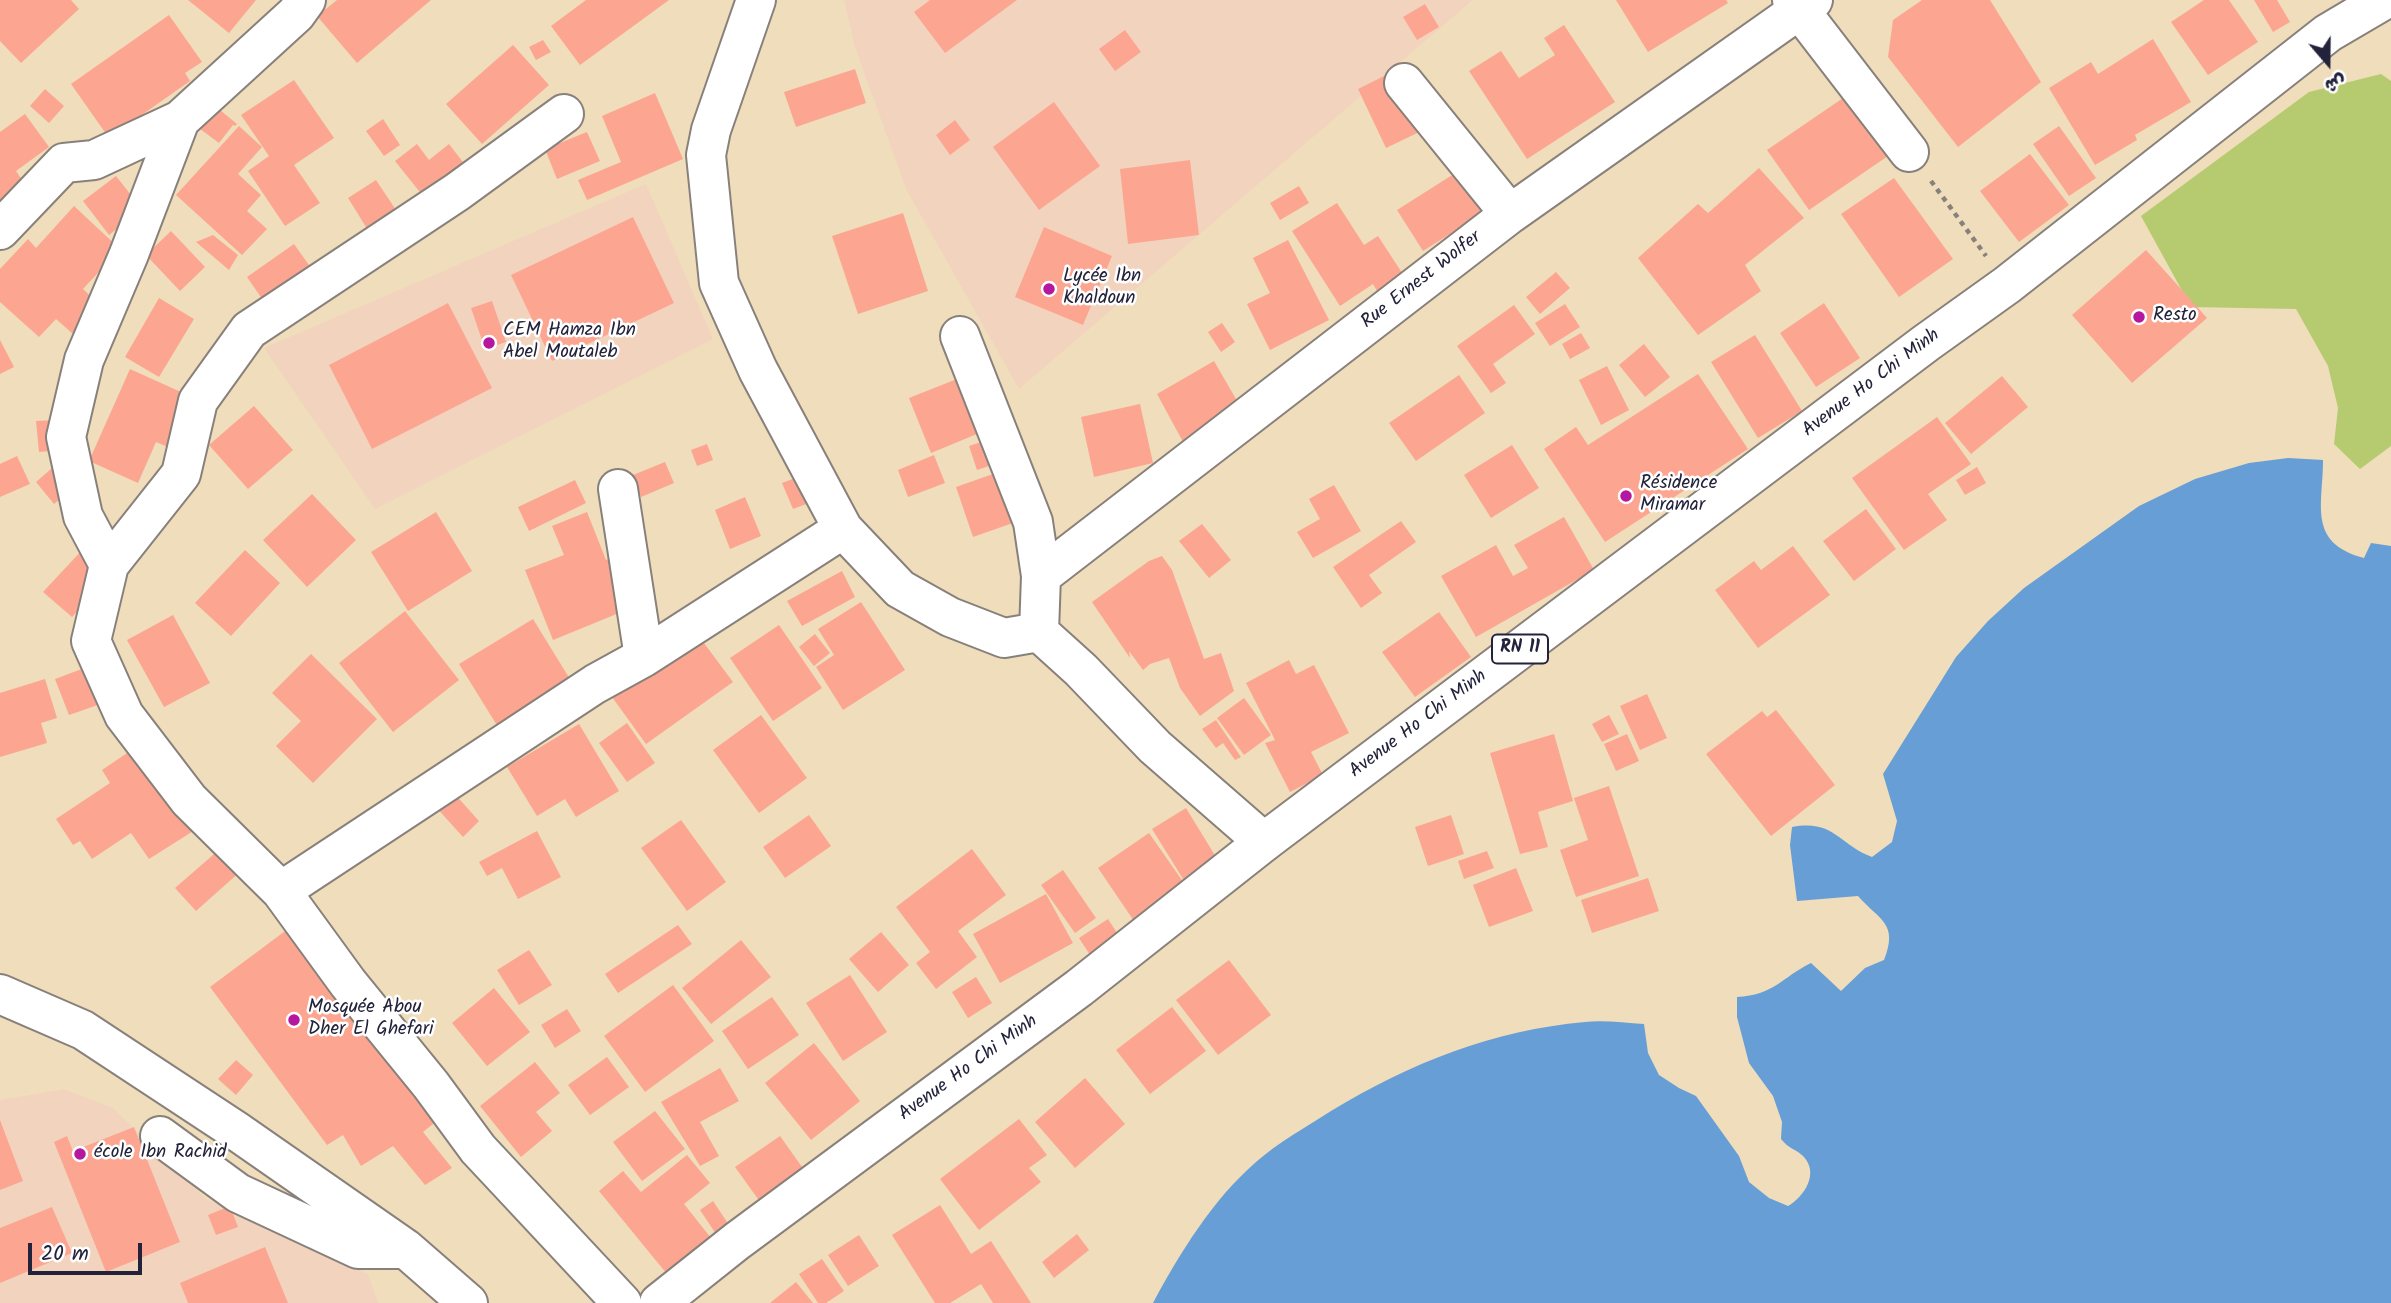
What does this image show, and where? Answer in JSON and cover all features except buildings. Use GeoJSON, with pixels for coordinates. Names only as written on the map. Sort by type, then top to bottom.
{"type":"FeatureCollection","features":[{"type":"Feature","properties":{"kind":"street"},"geometry":{"type":"LineString","coordinates":[[0,230],[64,163],[94,160],[180,120],[296,14],[306,0]]}},
{"type":"Feature","properties":{"kind":"street"},"geometry":{"type":"LineString","coordinates":[[756,0],[711,130],[706,155],[719,283],[758,370],[844,529],[900,589],[950,617],[1004,638],[1040,632]]}},
{"type":"Feature","properties":{"kind":"street","name":"Avenue Ho Chi Minh"},"geometry":{"type":"LineString","coordinates":[[659,1303],[737,1241],[1079,988],[1264,842],[1926,343],[2007,285],[2328,33],[2384,0]]}},
{"type":"Feature","properties":{"kind":"street"},"geometry":{"type":"LineString","coordinates":[[1802,4],[1909,152]]}},
{"type":"Feature","properties":{"kind":"street","name":"Rue Ernest Wolfer"},"geometry":{"type":"LineString","coordinates":[[1041,576],[1510,214],[1802,4]]}},
{"type":"Feature","properties":{"kind":"street"},"geometry":{"type":"LineString","coordinates":[[1404,83],[1510,214]]}},
{"type":"Feature","properties":{"kind":"street"},"geometry":{"type":"LineString","coordinates":[[564,114],[457,192],[249,330],[198,401],[181,474],[109,565],[91,641],[124,715],[189,800],[281,891],[348,983],[431,1085],[478,1149],[622,1303]]}},
{"type":"Feature","properties":{"kind":"street"},"geometry":{"type":"LineString","coordinates":[[109,565],[83,516],[66,437],[83,360],[130,254],[180,120]]}},
{"type":"Feature","properties":{"kind":"street"},"geometry":{"type":"LineString","coordinates":[[960,336],[1033,522],[1041,576],[1040,632],[1081,670],[1155,747],[1264,842]]}},
{"type":"Feature","properties":{"kind":"street"},"geometry":{"type":"LineString","coordinates":[[618,489],[644,657]]}},
{"type":"Feature","properties":{"kind":"street"},"geometry":{"type":"LineString","coordinates":[[281,891],[595,684],[644,657],[844,529]]}},
{"type":"Feature","properties":{"kind":"street"},"geometry":{"type":"LineString","coordinates":[[0,994],[83,1030],[235,1130],[405,1249],[468,1303]]}},
{"type":"Feature","properties":{"kind":"street"},"geometry":{"type":"LineString","coordinates":[[160,1136],[238,1193],[358,1249],[405,1249]]}},
{"type":"Feature","properties":{"kind":"path"},"geometry":{"type":"LineString","coordinates":[[1909,152],[2007,285]]}},
{"type":"Feature","properties":{"kind":"shaded area","name":"Lycée Ibn Khaldoun"},"geometry":{"type":"Polygon","coordinates":[[[844,0],[1473,0],[1019,389],[906,189],[855,47],[844,0]]]}},
{"type":"Feature","properties":{"kind":"shaded area","name":"CEM Hamza Ibn Abel Moutaleb"},"geometry":{"type":"Polygon","coordinates":[[[646,184],[713,339],[375,509],[264,348],[646,184]]]}},
{"type":"Feature","properties":{"kind":"shaded area","name":"école Ibn Rachid"},"geometry":{"type":"Polygon","coordinates":[[[64,1089],[113,1108],[206,1199],[368,1274],[378,1303],[0,1303],[0,1100],[64,1089]]]}},
{"type":"Feature","properties":{"kind":"green space"},"geometry":{"type":"Polygon","coordinates":[[[2381,74],[2391,81],[2391,446],[2360,469],[2334,444],[2338,408],[2328,366],[2296,309],[2191,307],[2141,216],[2309,92],[2381,74]]]}},
{"type":"Feature","properties":{"kind":"water"},"geometry":{"type":"Polygon","coordinates":[[[2288,458],[2323,460],[2322,520],[2334,543],[2364,558],[2371,543],[2391,546],[2391,1303],[1153,1303],[1186,1246],[1212,1210],[1240,1177],[1283,1141],[1361,1094],[1422,1064],[1485,1041],[1551,1026],[1592,1021],[1644,1024],[1648,1053],[1659,1075],[1696,1096],[1739,1156],[1749,1182],[1769,1198],[1788,1206],[1794,1202],[1808,1184],[1810,1170],[1803,1156],[1781,1139],[1782,1122],[1773,1096],[1749,1063],[1737,1017],[1737,997],[1750,996],[1769,989],[1811,963],[1841,991],[1865,968],[1884,960],[1889,938],[1884,923],[1858,896],[1797,901],[1790,845],[1792,827],[1817,826],[1872,857],[1892,842],[1897,821],[1883,774],[1956,657],[1988,621],[2024,588],[2139,506],[2195,479],[2249,463],[2288,458]]]}},
{"type":"Feature","properties":{"kind":"place","name":"Lycée Ibn Khaldoun"},"geometry":{"type":"Point","coordinates":[1049,289]}},
{"type":"Feature","properties":{"kind":"place","name":"Resto"},"geometry":{"type":"Point","coordinates":[2139,317]}},
{"type":"Feature","properties":{"kind":"place","name":"CEM Hamza Ibn Abel Moutaleb"},"geometry":{"type":"Point","coordinates":[489,343]}},
{"type":"Feature","properties":{"kind":"place","name":"Résidence Miramar"},"geometry":{"type":"Point","coordinates":[1626,496]}},
{"type":"Feature","properties":{"kind":"place","name":"Mosquée Abou Dher El Ghefari"},"geometry":{"type":"Point","coordinates":[294,1020]}},
{"type":"Feature","properties":{"kind":"place","name":"école Ibn Rachid"},"geometry":{"type":"Point","coordinates":[80,1154]}}]}
